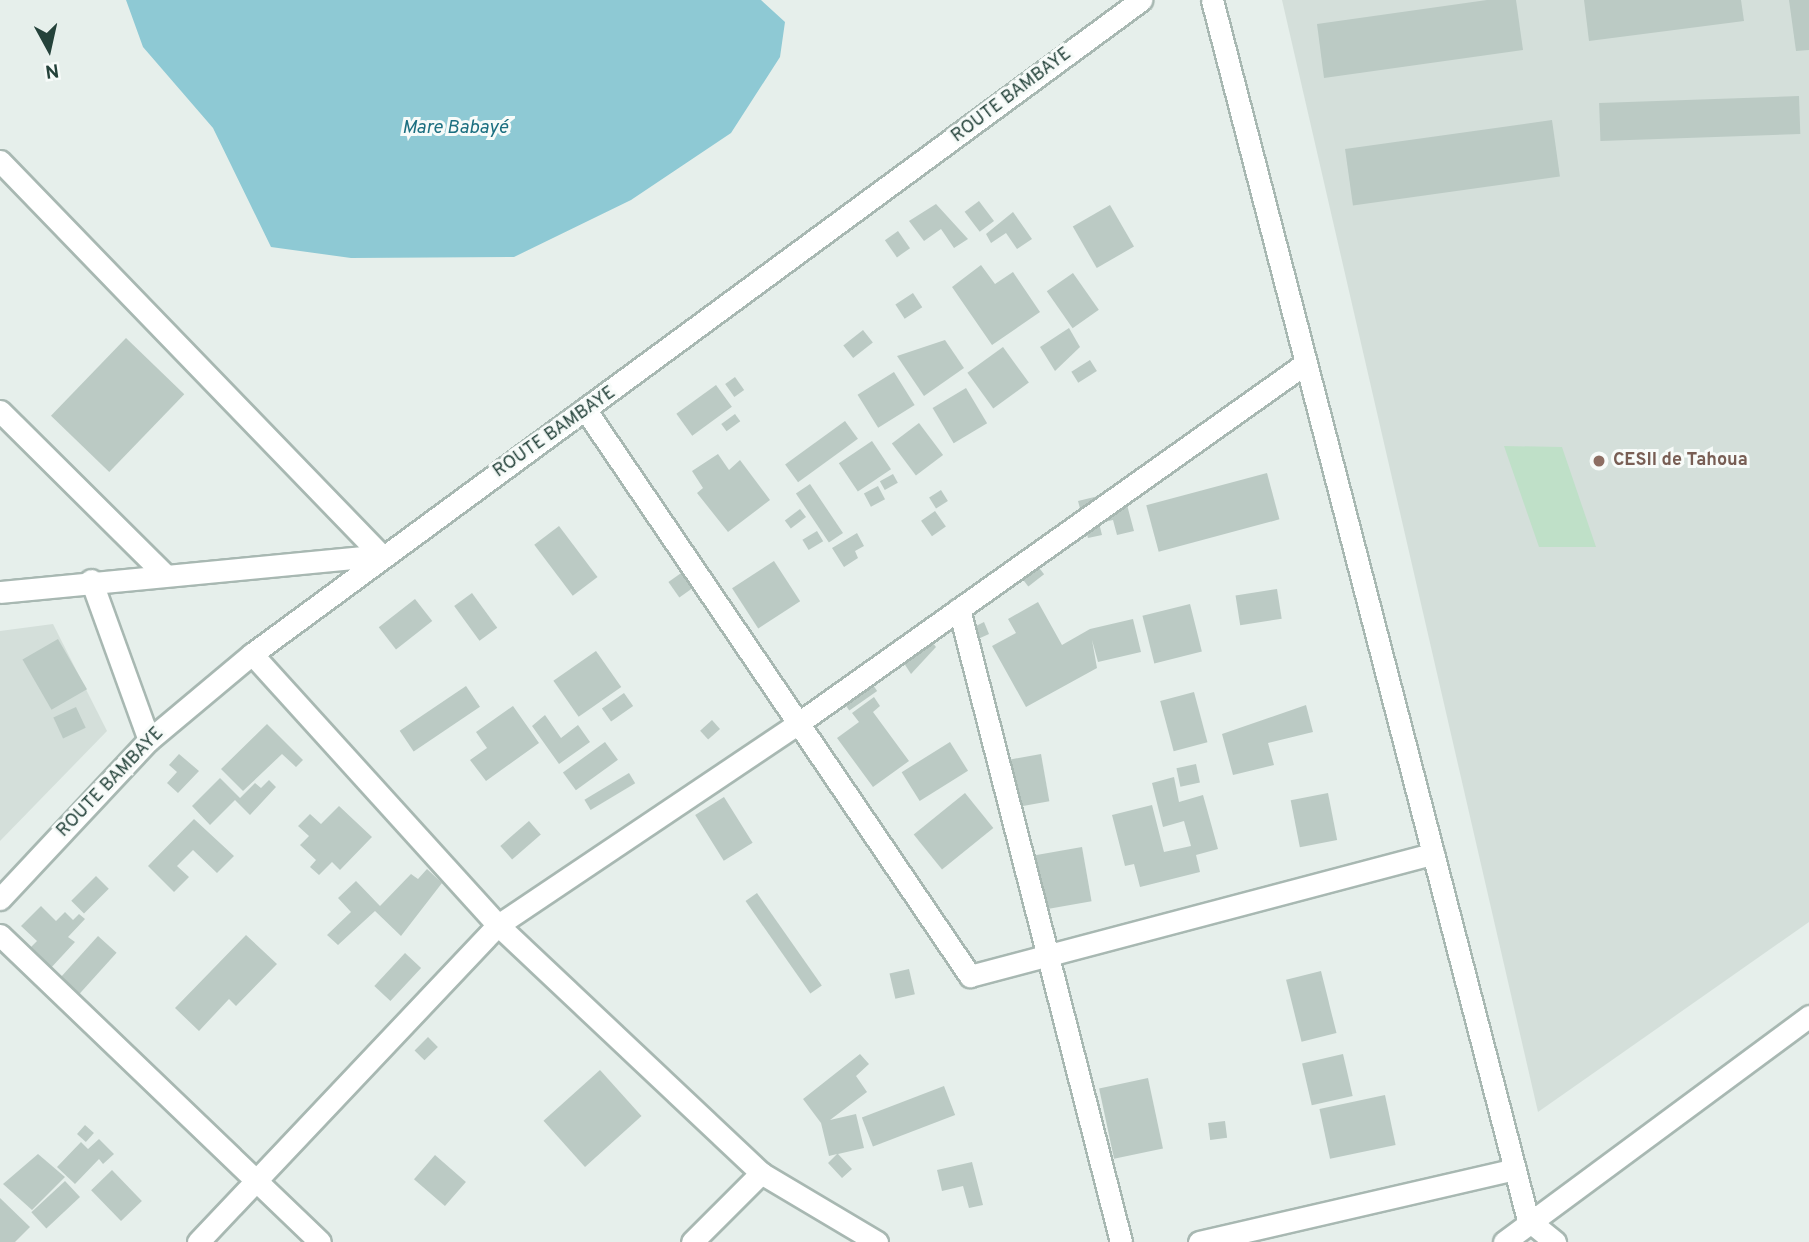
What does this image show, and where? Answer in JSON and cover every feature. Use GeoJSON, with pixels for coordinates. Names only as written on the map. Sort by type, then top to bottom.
{"type":"FeatureCollection","features":[{"type":"Feature","properties":{"kind":"street","name":"ROUTE BAMBAYE"},"geometry":{"type":"LineString","coordinates":[[0,899],[149,740],[252,654],[382,555],[587,412],[1141,0]]}},
{"type":"Feature","properties":{"kind":"street"},"geometry":{"type":"LineString","coordinates":[[1212,0],[1528,1220],[1555,1242]]}},
{"type":"Feature","properties":{"kind":"street"},"geometry":{"type":"LineString","coordinates":[[0,161],[382,555]]}},
{"type":"Feature","properties":{"kind":"street"},"geometry":{"type":"LineString","coordinates":[[198,1242],[498,925],[800,722],[1306,363]]}},
{"type":"Feature","properties":{"kind":"street"},"geometry":{"type":"LineString","coordinates":[[0,411],[163,573]]}},
{"type":"Feature","properties":{"kind":"street"},"geometry":{"type":"LineString","coordinates":[[587,412],[970,976],[1433,854]]}},
{"type":"Feature","properties":{"kind":"street"},"geometry":{"type":"LineString","coordinates":[[0,592],[163,573],[382,555]]}},
{"type":"Feature","properties":{"kind":"street"},"geometry":{"type":"LineString","coordinates":[[91,580],[149,740]]}},
{"type":"Feature","properties":{"kind":"street"},"geometry":{"type":"LineString","coordinates":[[959,609],[1050,956],[1121,1242]]}},
{"type":"Feature","properties":{"kind":"street"},"geometry":{"type":"LineString","coordinates":[[252,654],[498,925],[761,1173],[877,1242]]}},
{"type":"Feature","properties":{"kind":"street"},"geometry":{"type":"LineString","coordinates":[[0,935],[320,1242]]}},
{"type":"Feature","properties":{"kind":"street"},"geometry":{"type":"LineString","coordinates":[[1504,1242],[1528,1220],[1809,1016]]}},
{"type":"Feature","properties":{"kind":"street"},"geometry":{"type":"LineString","coordinates":[[1199,1242],[1515,1169]]}},
{"type":"Feature","properties":{"kind":"street"},"geometry":{"type":"LineString","coordinates":[[692,1242],[761,1173]]}},
{"type":"Feature","properties":{"kind":"shaded area","name":"CESII de Tahoua"},"geometry":{"type":"Polygon","coordinates":[[[1282,0],[1809,0],[1809,922],[1538,1112],[1282,0]]]}},
{"type":"Feature","properties":{"kind":"shaded area"},"geometry":{"type":"Polygon","coordinates":[[[53,624],[107,731],[0,841],[0,631],[53,624]]]}},
{"type":"Feature","properties":{"kind":"green space"},"geometry":{"type":"Polygon","coordinates":[[[1504,446],[1562,447],[1596,547],[1539,547],[1504,446]]]}},
{"type":"Feature","properties":{"kind":"water","name":"Mare Babayé"},"geometry":{"type":"Polygon","coordinates":[[[126,0],[761,0],[785,22],[780,57],[731,133],[631,200],[514,257],[351,258],[271,247],[213,128],[143,47],[126,0]]]}},
{"type":"Feature","properties":{"kind":"building"},"geometry":{"type":"Polygon","coordinates":[[[1487,0],[1516,0],[1523,50],[1324,78],[1317,24],[1487,0]]]}},
{"type":"Feature","properties":{"kind":"building"},"geometry":{"type":"Polygon","coordinates":[[[1584,0],[1741,0],[1744,21],[1589,41],[1584,0]]]}},
{"type":"Feature","properties":{"kind":"building"},"geometry":{"type":"Polygon","coordinates":[[[1789,0],[1809,0],[1809,50],[1796,51],[1789,0]]]}},
{"type":"Feature","properties":{"kind":"building"},"geometry":{"type":"Polygon","coordinates":[[[1799,96],[1800,134],[1600,141],[1599,103],[1799,96]]]}},
{"type":"Feature","properties":{"kind":"building"},"geometry":{"type":"Polygon","coordinates":[[[1552,120],[1560,176],[1353,206],[1345,149],[1552,120]]]}},
{"type":"Feature","properties":{"kind":"building"},"geometry":{"type":"Polygon","coordinates":[[[979,201],[994,221],[980,232],[965,212],[979,201]]]}},
{"type":"Feature","properties":{"kind":"building"},"geometry":{"type":"Polygon","coordinates":[[[936,204],[968,239],[954,248],[941,229],[924,241],[909,221],[936,204]]]}},
{"type":"Feature","properties":{"kind":"building"},"geometry":{"type":"Polygon","coordinates":[[[1110,205],[1134,247],[1097,268],[1073,226],[1110,205]]]}},
{"type":"Feature","properties":{"kind":"building"},"geometry":{"type":"Polygon","coordinates":[[[1013,212],[1032,239],[1017,249],[1006,233],[991,243],[986,234],[1013,212]]]}},
{"type":"Feature","properties":{"kind":"building"},"geometry":{"type":"Polygon","coordinates":[[[898,231],[910,248],[897,257],[885,240],[898,231]]]}},
{"type":"Feature","properties":{"kind":"building"},"geometry":{"type":"Polygon","coordinates":[[[981,265],[995,284],[1013,272],[1040,312],[992,345],[952,287],[981,265]]]}},
{"type":"Feature","properties":{"kind":"building"},"geometry":{"type":"Polygon","coordinates":[[[1073,273],[1099,310],[1073,328],[1047,291],[1073,273]]]}},
{"type":"Feature","properties":{"kind":"building"},"geometry":{"type":"Polygon","coordinates":[[[913,293],[922,307],[905,319],[895,304],[913,293]]]}},
{"type":"Feature","properties":{"kind":"building"},"geometry":{"type":"Polygon","coordinates":[[[1069,328],[1080,347],[1055,371],[1040,347],[1069,328]]]}},
{"type":"Feature","properties":{"kind":"building"},"geometry":{"type":"Polygon","coordinates":[[[863,330],[873,343],[853,358],[843,345],[863,330]]]}},
{"type":"Feature","properties":{"kind":"building"},"geometry":{"type":"Polygon","coordinates":[[[126,338],[184,394],[109,472],[51,416],[126,338]]]}},
{"type":"Feature","properties":{"kind":"building"},"geometry":{"type":"Polygon","coordinates":[[[945,340],[964,368],[924,396],[897,356],[945,340]]]}},
{"type":"Feature","properties":{"kind":"building"},"geometry":{"type":"Polygon","coordinates":[[[1003,347],[1029,383],[993,408],[967,373],[1003,347]]]}},
{"type":"Feature","properties":{"kind":"building"},"geometry":{"type":"Polygon","coordinates":[[[1090,360],[1097,371],[1078,383],[1071,372],[1090,360]]]}},
{"type":"Feature","properties":{"kind":"building"},"geometry":{"type":"Polygon","coordinates":[[[894,372],[915,405],[878,428],[858,395],[894,372]]]}},
{"type":"Feature","properties":{"kind":"building"},"geometry":{"type":"Polygon","coordinates":[[[735,377],[744,390],[734,397],[725,384],[735,377]]]}},
{"type":"Feature","properties":{"kind":"building"},"geometry":{"type":"Polygon","coordinates":[[[716,385],[732,407],[692,436],[676,414],[716,385]]]}},
{"type":"Feature","properties":{"kind":"building"},"geometry":{"type":"Polygon","coordinates":[[[966,388],[987,423],[954,443],[933,408],[966,388]]]}},
{"type":"Feature","properties":{"kind":"building"},"geometry":{"type":"Polygon","coordinates":[[[735,414],[740,421],[727,431],[721,424],[735,414]]]}},
{"type":"Feature","properties":{"kind":"building"},"geometry":{"type":"Polygon","coordinates":[[[845,421],[858,439],[798,482],[785,464],[845,421]]]}},
{"type":"Feature","properties":{"kind":"building"},"geometry":{"type":"Polygon","coordinates":[[[919,423],[943,455],[916,475],[892,443],[919,423]]]}},
{"type":"Feature","properties":{"kind":"building"},"geometry":{"type":"Polygon","coordinates":[[[872,441],[891,469],[858,492],[839,463],[872,441]]]}},
{"type":"Feature","properties":{"kind":"building"},"geometry":{"type":"Polygon","coordinates":[[[718,454],[729,470],[740,460],[770,500],[728,532],[697,493],[703,488],[692,471],[718,454]]]}},
{"type":"Feature","properties":{"kind":"building"},"geometry":{"type":"Polygon","coordinates":[[[1267,473],[1279,519],[1159,552],[1146,505],[1267,473]]]}},
{"type":"Feature","properties":{"kind":"building"},"geometry":{"type":"Polygon","coordinates":[[[893,474],[898,483],[885,490],[880,481],[893,474]]]}},
{"type":"Feature","properties":{"kind":"building"},"geometry":{"type":"Polygon","coordinates":[[[810,484],[843,533],[829,542],[796,494],[810,484]]]}},
{"type":"Feature","properties":{"kind":"building"},"geometry":{"type":"Polygon","coordinates":[[[878,486],[885,499],[871,507],[864,494],[878,486]]]}},
{"type":"Feature","properties":{"kind":"building"},"geometry":{"type":"Polygon","coordinates":[[[941,490],[948,501],[936,508],[929,497],[941,490]]]}},
{"type":"Feature","properties":{"kind":"building"},"geometry":{"type":"Polygon","coordinates":[[[1123,490],[1134,531],[1117,535],[1113,520],[1099,523],[1102,535],[1088,538],[1078,501],[1123,490]]]}},
{"type":"Feature","properties":{"kind":"building"},"geometry":{"type":"Polygon","coordinates":[[[800,509],[806,517],[791,528],[785,520],[800,509]]]}},
{"type":"Feature","properties":{"kind":"building"},"geometry":{"type":"Polygon","coordinates":[[[935,511],[946,527],[932,536],[921,521],[935,511]]]}},
{"type":"Feature","properties":{"kind":"building"},"geometry":{"type":"Polygon","coordinates":[[[559,526],[598,577],[573,596],[534,545],[559,526]]]}},
{"type":"Feature","properties":{"kind":"building"},"geometry":{"type":"Polygon","coordinates":[[[817,531],[823,541],[809,550],[802,540],[817,531]]]}},
{"type":"Feature","properties":{"kind":"building"},"geometry":{"type":"Polygon","coordinates":[[[857,533],[864,546],[855,551],[858,558],[844,567],[832,548],[857,533]]]}},
{"type":"Feature","properties":{"kind":"building"},"geometry":{"type":"Polygon","coordinates":[[[1033,560],[1044,574],[1028,586],[1017,572],[1033,560]]]}},
{"type":"Feature","properties":{"kind":"building"},"geometry":{"type":"Polygon","coordinates":[[[774,561],[800,601],[758,628],[732,588],[774,561]]]}},
{"type":"Feature","properties":{"kind":"building"},"geometry":{"type":"Polygon","coordinates":[[[684,571],[695,587],[679,597],[668,582],[684,571]]]}},
{"type":"Feature","properties":{"kind":"building"},"geometry":{"type":"Polygon","coordinates":[[[1277,589],[1282,619],[1240,625],[1236,596],[1277,589]]]}},
{"type":"Feature","properties":{"kind":"building"},"geometry":{"type":"Polygon","coordinates":[[[472,593],[497,628],[479,641],[454,606],[472,593]]]}},
{"type":"Feature","properties":{"kind":"building"},"geometry":{"type":"Polygon","coordinates":[[[415,599],[432,621],[396,649],[379,627],[415,599]]]}},
{"type":"Feature","properties":{"kind":"building"},"geometry":{"type":"Polygon","coordinates":[[[1038,602],[1062,645],[1090,629],[1133,619],[1141,652],[1098,662],[1092,640],[1097,668],[1026,707],[992,646],[1016,633],[1008,619],[1038,602]]]}},
{"type":"Feature","properties":{"kind":"building"},"geometry":{"type":"Polygon","coordinates":[[[1190,604],[1202,652],[1154,663],[1142,616],[1190,604]]]}},
{"type":"Feature","properties":{"kind":"building"},"geometry":{"type":"Polygon","coordinates":[[[984,622],[989,634],[978,639],[974,627],[984,622]]]}},
{"type":"Feature","properties":{"kind":"building"},"geometry":{"type":"Polygon","coordinates":[[[926,634],[936,647],[911,674],[898,654],[926,634]]]}},
{"type":"Feature","properties":{"kind":"building"},"geometry":{"type":"Polygon","coordinates":[[[58,639],[87,689],[51,710],[22,660],[58,639]]]}},
{"type":"Feature","properties":{"kind":"building"},"geometry":{"type":"Polygon","coordinates":[[[596,651],[621,687],[579,717],[553,681],[596,651]]]}},
{"type":"Feature","properties":{"kind":"building"},"geometry":{"type":"Polygon","coordinates":[[[868,678],[877,691],[849,711],[840,698],[868,678]]]}},
{"type":"Feature","properties":{"kind":"building"},"geometry":{"type":"Polygon","coordinates":[[[466,686],[480,707],[414,751],[400,731],[466,686]]]}},
{"type":"Feature","properties":{"kind":"building"},"geometry":{"type":"Polygon","coordinates":[[[1194,692],[1207,742],[1174,751],[1160,701],[1194,692]]]}},
{"type":"Feature","properties":{"kind":"building"},"geometry":{"type":"Polygon","coordinates":[[[624,693],[633,706],[611,722],[602,708],[624,693]]]}},
{"type":"Feature","properties":{"kind":"building"},"geometry":{"type":"Polygon","coordinates":[[[874,697],[880,706],[873,712],[909,761],[873,787],[837,738],[859,722],[852,713],[874,697]]]}},
{"type":"Feature","properties":{"kind":"building"},"geometry":{"type":"Polygon","coordinates":[[[1306,705],[1313,732],[1268,743],[1274,765],[1233,775],[1222,734],[1306,705]]]}},
{"type":"Feature","properties":{"kind":"building"},"geometry":{"type":"Polygon","coordinates":[[[513,706],[539,743],[486,781],[470,760],[487,748],[476,732],[513,706]]]}},
{"type":"Feature","properties":{"kind":"building"},"geometry":{"type":"Polygon","coordinates":[[[76,707],[86,728],[63,738],[53,718],[76,707]]]}},
{"type":"Feature","properties":{"kind":"building"},"geometry":{"type":"Polygon","coordinates":[[[545,715],[561,738],[578,725],[590,742],[559,764],[532,726],[545,715]]]}},
{"type":"Feature","properties":{"kind":"building"},"geometry":{"type":"Polygon","coordinates":[[[712,720],[720,729],[708,740],[700,731],[712,720]]]}},
{"type":"Feature","properties":{"kind":"building"},"geometry":{"type":"Polygon","coordinates":[[[267,724],[303,760],[296,767],[282,754],[243,791],[221,769],[267,724]]]}},
{"type":"Feature","properties":{"kind":"building"},"geometry":{"type":"Polygon","coordinates":[[[605,742],[618,760],[576,790],[563,773],[605,742]]]}},
{"type":"Feature","properties":{"kind":"building"},"geometry":{"type":"Polygon","coordinates":[[[950,742],[968,771],[920,801],[902,772],[950,742]]]}},
{"type":"Feature","properties":{"kind":"building"},"geometry":{"type":"Polygon","coordinates":[[[179,754],[199,771],[178,793],[167,783],[177,772],[169,765],[179,754]]]}},
{"type":"Feature","properties":{"kind":"building"},"geometry":{"type":"Polygon","coordinates":[[[1041,754],[1049,801],[1019,807],[1010,759],[1041,754]]]}},
{"type":"Feature","properties":{"kind":"building"},"geometry":{"type":"Polygon","coordinates":[[[1196,764],[1200,783],[1180,787],[1176,768],[1196,764]]]}},
{"type":"Feature","properties":{"kind":"building"},"geometry":{"type":"Polygon","coordinates":[[[629,773],[635,783],[591,810],[584,800],[629,773]]]}},
{"type":"Feature","properties":{"kind":"building"},"geometry":{"type":"Polygon","coordinates":[[[1174,777],[1179,802],[1203,795],[1218,849],[1196,855],[1200,872],[1140,887],[1134,864],[1125,866],[1112,815],[1152,805],[1164,852],[1191,846],[1184,821],[1163,827],[1152,783],[1174,777]]]}},
{"type":"Feature","properties":{"kind":"building"},"geometry":{"type":"Polygon","coordinates":[[[220,778],[240,798],[255,783],[261,788],[269,780],[276,787],[250,815],[235,800],[210,825],[192,806],[220,778]]]}},
{"type":"Feature","properties":{"kind":"building"},"geometry":{"type":"Polygon","coordinates":[[[965,793],[993,828],[942,870],[914,835],[965,793]]]}},
{"type":"Feature","properties":{"kind":"building"},"geometry":{"type":"Polygon","coordinates":[[[1328,793],[1337,840],[1300,847],[1291,800],[1328,793]]]}},
{"type":"Feature","properties":{"kind":"building"},"geometry":{"type":"Polygon","coordinates":[[[724,797],[753,843],[724,861],[695,815],[724,797]]]}},
{"type":"Feature","properties":{"kind":"building"},"geometry":{"type":"Polygon","coordinates":[[[339,806],[372,837],[340,870],[332,862],[319,875],[310,867],[316,860],[300,845],[309,836],[298,826],[310,814],[321,824],[339,806]]]}},
{"type":"Feature","properties":{"kind":"building"},"geometry":{"type":"Polygon","coordinates":[[[194,819],[234,856],[217,873],[193,850],[177,866],[189,877],[174,892],[148,866],[194,819]]]}},
{"type":"Feature","properties":{"kind":"building"},"geometry":{"type":"Polygon","coordinates":[[[529,821],[541,835],[512,860],[500,846],[529,821]]]}},
{"type":"Feature","properties":{"kind":"building"},"geometry":{"type":"Polygon","coordinates":[[[1082,847],[1092,901],[1043,910],[1034,856],[1082,847]]]}},
{"type":"Feature","properties":{"kind":"building"},"geometry":{"type":"Polygon","coordinates":[[[427,869],[442,883],[401,936],[375,911],[338,945],[327,935],[351,912],[338,898],[356,881],[380,906],[411,874],[418,879],[427,869]]]}},
{"type":"Feature","properties":{"kind":"building"},"geometry":{"type":"Polygon","coordinates":[[[96,876],[109,889],[84,913],[71,901],[96,876]]]}},
{"type":"Feature","properties":{"kind":"building"},"geometry":{"type":"Polygon","coordinates":[[[757,893],[822,986],[810,994],[746,901],[757,893]]]}},
{"type":"Feature","properties":{"kind":"building"},"geometry":{"type":"Polygon","coordinates":[[[41,906],[56,921],[65,912],[73,920],[79,914],[85,919],[68,937],[75,942],[49,970],[28,950],[37,941],[21,926],[41,906]]]}},
{"type":"Feature","properties":{"kind":"building"},"geometry":{"type":"Polygon","coordinates":[[[246,935],[277,964],[236,1006],[229,999],[199,1031],[175,1008],[246,935]]]}},
{"type":"Feature","properties":{"kind":"building"},"geometry":{"type":"Polygon","coordinates":[[[98,936],[117,953],[79,994],[61,978],[98,936]]]}},
{"type":"Feature","properties":{"kind":"building"},"geometry":{"type":"Polygon","coordinates":[[[405,953],[421,968],[390,1001],[374,986],[405,953]]]}},
{"type":"Feature","properties":{"kind":"building"},"geometry":{"type":"Polygon","coordinates":[[[909,969],[915,994],[895,999],[890,973],[909,969]]]}},
{"type":"Feature","properties":{"kind":"building"},"geometry":{"type":"Polygon","coordinates":[[[1321,971],[1336,1033],[1302,1042],[1286,980],[1321,971]]]}},
{"type":"Feature","properties":{"kind":"building"},"geometry":{"type":"Polygon","coordinates":[[[428,1037],[438,1047],[424,1060],[415,1050],[428,1037]]]}},
{"type":"Feature","properties":{"kind":"building"},"geometry":{"type":"Polygon","coordinates":[[[860,1054],[869,1064],[856,1076],[867,1092],[830,1120],[856,1114],[864,1148],[838,1154],[852,1169],[842,1178],[828,1163],[837,1154],[829,1156],[821,1123],[803,1099],[860,1054]]]}},
{"type":"Feature","properties":{"kind":"building"},"geometry":{"type":"Polygon","coordinates":[[[1343,1054],[1353,1096],[1312,1105],[1302,1063],[1343,1054]]]}},
{"type":"Feature","properties":{"kind":"building"},"geometry":{"type":"Polygon","coordinates":[[[600,1070],[641,1116],[585,1167],[544,1121],[600,1070]]]}},
{"type":"Feature","properties":{"kind":"building"},"geometry":{"type":"Polygon","coordinates":[[[1148,1078],[1163,1148],[1114,1159],[1099,1088],[1148,1078]]]}},
{"type":"Feature","properties":{"kind":"building"},"geometry":{"type":"Polygon","coordinates":[[[944,1086],[955,1115],[873,1146],[862,1118],[944,1086]]]}},
{"type":"Feature","properties":{"kind":"building"},"geometry":{"type":"Polygon","coordinates":[[[1385,1095],[1396,1145],[1330,1159],[1319,1109],[1385,1095]]]}},
{"type":"Feature","properties":{"kind":"building"},"geometry":{"type":"Polygon","coordinates":[[[1225,1121],[1227,1138],[1210,1140],[1208,1123],[1225,1121]]]}},
{"type":"Feature","properties":{"kind":"building"},"geometry":{"type":"Polygon","coordinates":[[[85,1125],[94,1133],[86,1142],[77,1134],[85,1125]]]}},
{"type":"Feature","properties":{"kind":"building"},"geometry":{"type":"Polygon","coordinates":[[[99,1139],[114,1154],[103,1164],[99,1159],[75,1184],[57,1167],[81,1142],[88,1149],[99,1139]]]}},
{"type":"Feature","properties":{"kind":"building"},"geometry":{"type":"Polygon","coordinates":[[[38,1154],[65,1177],[32,1210],[3,1184],[38,1154]]]}},
{"type":"Feature","properties":{"kind":"building"},"geometry":{"type":"Polygon","coordinates":[[[435,1155],[466,1182],[445,1206],[414,1179],[435,1155]]]}},
{"type":"Feature","properties":{"kind":"building"},"geometry":{"type":"Polygon","coordinates":[[[972,1162],[983,1205],[969,1208],[963,1186],[942,1191],[937,1170],[972,1162]]]}},
{"type":"Feature","properties":{"kind":"building"},"geometry":{"type":"Polygon","coordinates":[[[112,1170],[142,1201],[121,1221],[91,1190],[112,1170]]]}},
{"type":"Feature","properties":{"kind":"building"},"geometry":{"type":"Polygon","coordinates":[[[65,1181],[80,1197],[46,1228],[31,1212],[65,1181]]]}},
{"type":"Feature","properties":{"kind":"building"},"geometry":{"type":"Polygon","coordinates":[[[0,1198],[30,1227],[15,1242],[0,1242],[0,1198]]]}},
{"type":"Feature","properties":{"kind":"place","name":"CESII de Tahoua"},"geometry":{"type":"Point","coordinates":[1599,461]}}]}
